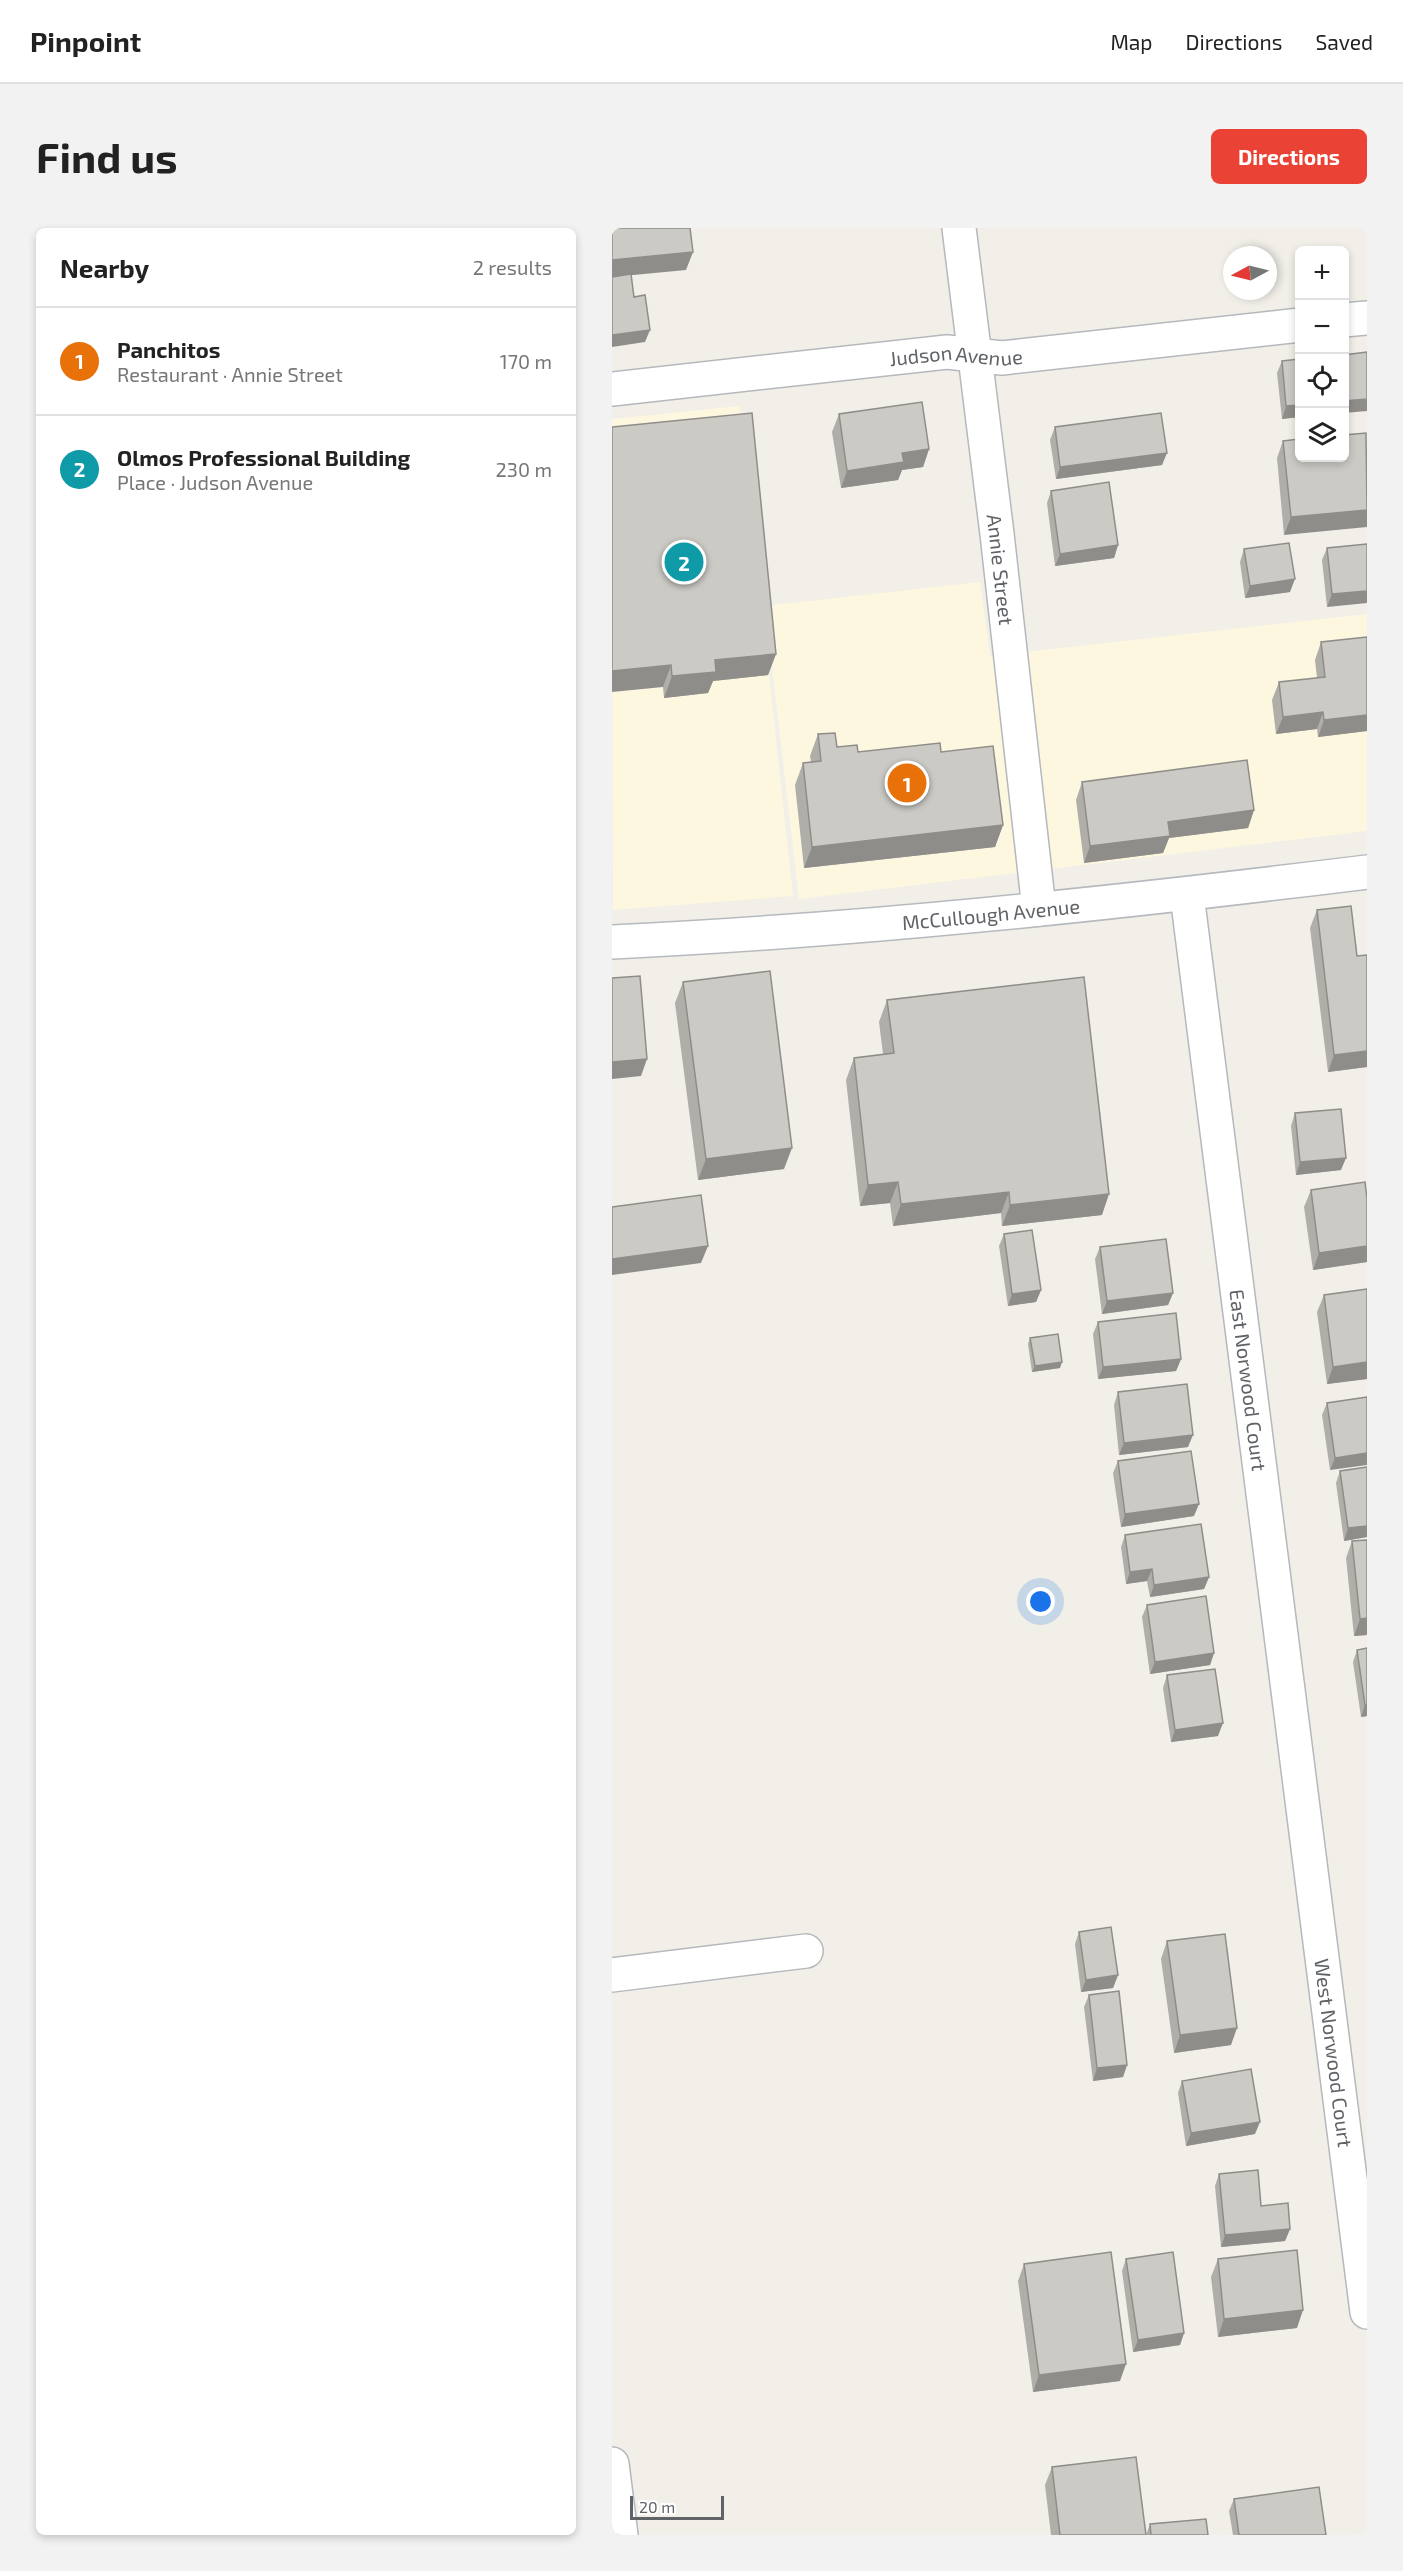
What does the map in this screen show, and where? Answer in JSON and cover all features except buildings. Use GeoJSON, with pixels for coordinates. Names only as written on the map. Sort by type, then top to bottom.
{"type":"FeatureCollection","features":[{"type":"Feature","properties":{"kind":"street","name":"Annie Street"},"geometry":{"type":"LineString","coordinates":[[959,228],[1039,909]]}},
{"type":"Feature","properties":{"kind":"street"},"geometry":{"type":"LineString","coordinates":[[1349,320],[1367,318]]}},
{"type":"Feature","properties":{"kind":"street","name":"Judson Avenue"},"geometry":{"type":"LineString","coordinates":[[612,389],[947,352],[1002,358],[1295,325]]}},
{"type":"Feature","properties":{"kind":"street","name":"McCullough Avenue"},"geometry":{"type":"LineString","coordinates":[[612,942],[1039,909],[1187,895],[1367,872]]}},
{"type":"Feature","properties":{"kind":"street","name":"East Norwood Court"},"geometry":{"type":"LineString","coordinates":[[1187,895],[1312,1864]]}},
{"type":"Feature","properties":{"kind":"street","name":"West Norwood Court"},"geometry":{"type":"LineString","coordinates":[[1312,1864],[1367,2312]]}},
{"type":"Feature","properties":{"kind":"street"},"geometry":{"type":"LineString","coordinates":[[612,1974],[806,1951]]}},
{"type":"Feature","properties":{"kind":"street"},"geometry":{"type":"LineString","coordinates":[[612,2464],[621,2535]]}},
{"type":"Feature","properties":{"kind":"shaded area"},"geometry":{"type":"Polygon","coordinates":[[[740,406],[793,896],[613,910],[612,419],[740,406]]]}},
{"type":"Feature","properties":{"kind":"shaded area"},"geometry":{"type":"Polygon","coordinates":[[[980,582],[990,656],[1367,614],[1367,831],[799,899],[765,606],[980,582]]]}},
{"type":"Feature","properties":{"kind":"place","name":"Olmos Professional Building"},"geometry":{"type":"Point","coordinates":[684,562]}},
{"type":"Feature","properties":{"kind":"place","name":"Panchitos"},"geometry":{"type":"Point","coordinates":[907,783]}}]}
